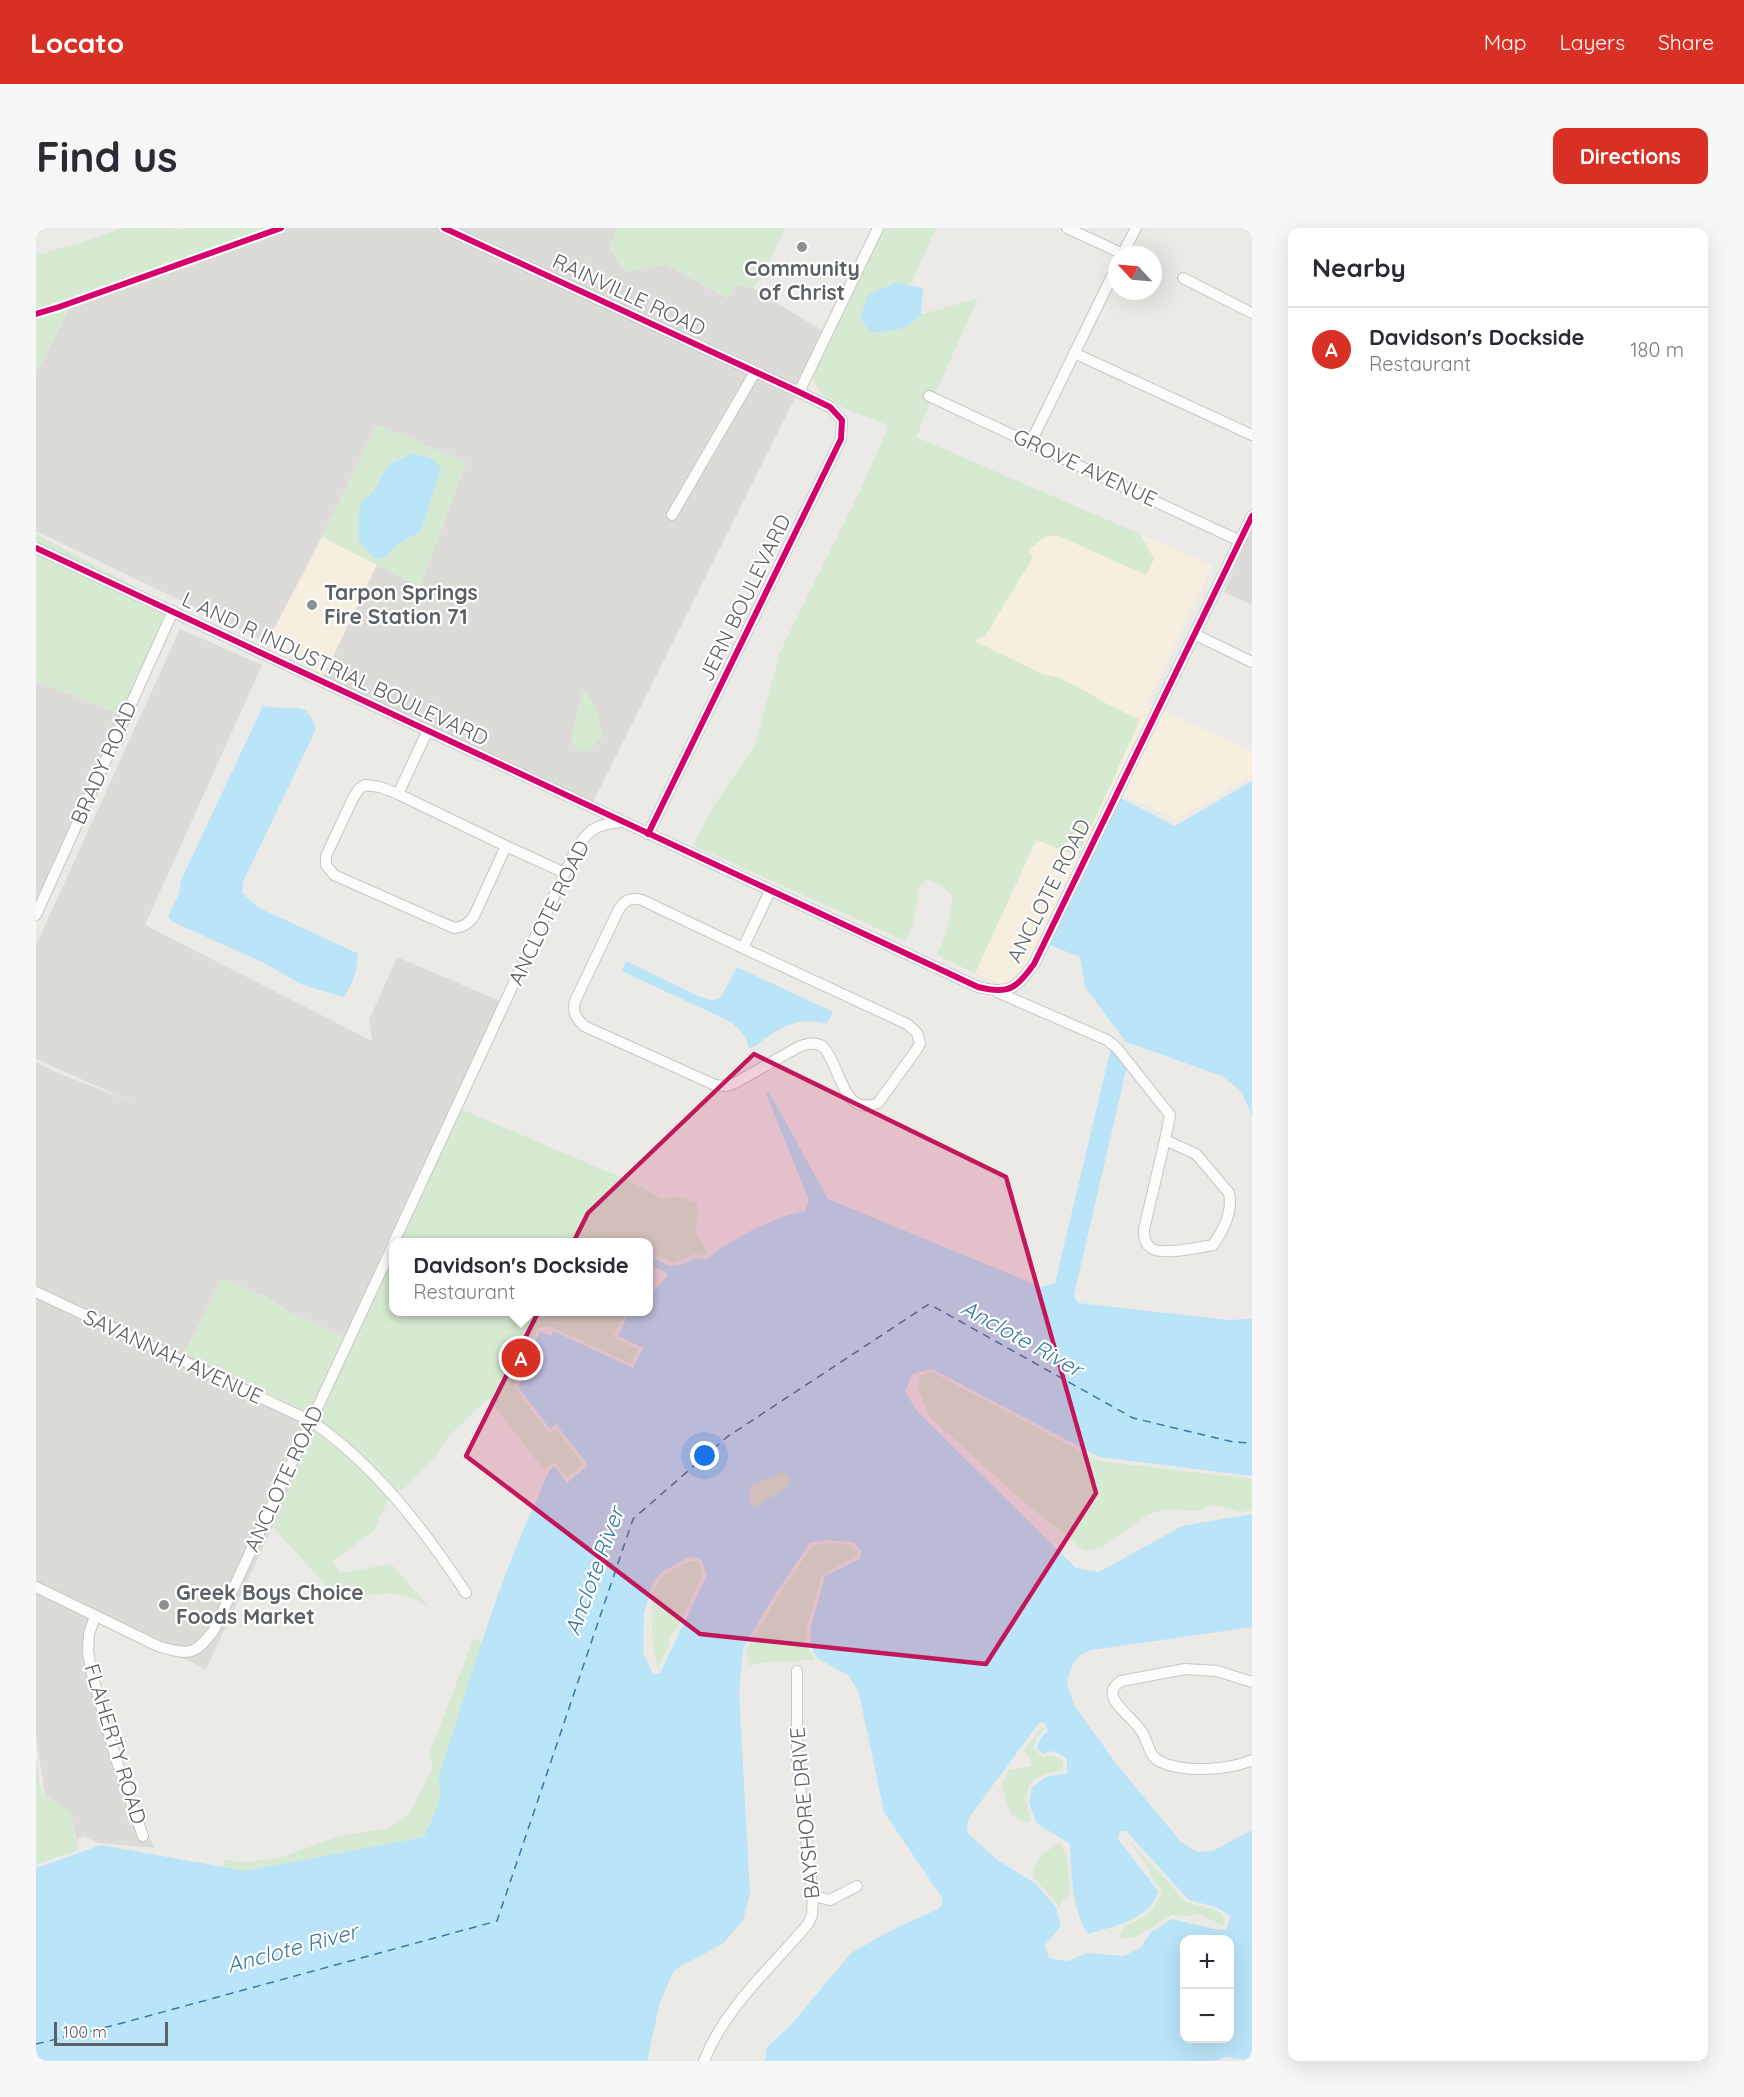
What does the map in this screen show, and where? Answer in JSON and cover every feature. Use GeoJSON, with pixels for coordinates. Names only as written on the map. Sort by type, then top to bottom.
{"type":"FeatureCollection","features":[{"type":"Feature","properties":{"kind":"street","name":"RAINVILLE ROAD"},"geometry":{"type":"LineString","coordinates":[[444,228],[799,392]]}},
{"type":"Feature","properties":{"kind":"street"},"geometry":{"type":"LineString","coordinates":[[799,392],[878,228]]}},
{"type":"Feature","properties":{"kind":"street"},"geometry":{"type":"LineString","coordinates":[[1067,228],[1108,248]]}},
{"type":"Feature","properties":{"kind":"street"},"geometry":{"type":"LineString","coordinates":[[1127,246],[1136,228]]}},
{"type":"Feature","properties":{"kind":"street"},"geometry":{"type":"LineString","coordinates":[[1183,278],[1252,312]]}},
{"type":"Feature","properties":{"kind":"street"},"geometry":{"type":"LineString","coordinates":[[1031,442],[1108,284]]}},
{"type":"Feature","properties":{"kind":"street"},"geometry":{"type":"LineString","coordinates":[[1074,353],[1252,435]]}},
{"type":"Feature","properties":{"kind":"street"},"geometry":{"type":"LineString","coordinates":[[672,515],[755,372]]}},
{"type":"Feature","properties":{"kind":"street","name":"JERN BOULEVARD"},"geometry":{"type":"LineString","coordinates":[[648,834],[841,439],[842,420],[830,407],[799,392]]}},
{"type":"Feature","properties":{"kind":"street","name":"GROVE AVENUE"},"geometry":{"type":"LineString","coordinates":[[929,396],[1240,541]]}},
{"type":"Feature","properties":{"kind":"street","name":"ANCLOTE ROAD"},"geometry":{"type":"LineString","coordinates":[[994,991],[1008,990],[1019,984],[1034,963],[1252,516]]}},
{"type":"Feature","properties":{"kind":"street","name":"L AND R INDUSTRIAL BOULEVARD"},"geometry":{"type":"LineString","coordinates":[[36,548],[620,822]]}},
{"type":"Feature","properties":{"kind":"street","name":"BRADY ROAD"},"geometry":{"type":"LineString","coordinates":[[36,915],[172,611]]}},
{"type":"Feature","properties":{"kind":"street"},"geometry":{"type":"LineString","coordinates":[[1194,634],[1252,662]]}},
{"type":"Feature","properties":{"kind":"street"},"geometry":{"type":"LineString","coordinates":[[398,794],[428,730]]}},
{"type":"Feature","properties":{"kind":"street"},"geometry":{"type":"LineString","coordinates":[[506,846],[474,916],[462,927],[454,928],[334,874],[326,865],[326,856],[359,789],[365,784],[398,794],[565,873]]}},
{"type":"Feature","properties":{"kind":"street"},"geometry":{"type":"LineString","coordinates":[[620,822],[978,987],[1025,1003],[1107,1040],[1132,1065],[1170,1115],[1143,1229],[1145,1241],[1151,1249],[1163,1252],[1213,1245],[1222,1232],[1231,1201],[1229,1193],[1196,1155],[1165,1140]]}},
{"type":"Feature","properties":{"kind":"street","name":"ANCLOTE ROAD"},"geometry":{"type":"LineString","coordinates":[[396,1238],[565,873],[586,834],[596,827],[620,822]]}},
{"type":"Feature","properties":{"kind":"street"},"geometry":{"type":"LineString","coordinates":[[743,948],[770,891]]}},
{"type":"Feature","properties":{"kind":"street"},"geometry":{"type":"LineString","coordinates":[[642,900],[743,948],[906,1024],[917,1032],[920,1043],[917,1049],[878,1103],[869,1107],[860,1106],[851,1100],[824,1048],[811,1043],[801,1046],[741,1081],[726,1086],[715,1085],[585,1026],[573,1010],[575,1001],[613,921],[621,905],[626,901],[642,900]]}},
{"type":"Feature","properties":{"kind":"street","name":"ANCLOTE ROAD"},"geometry":{"type":"LineString","coordinates":[[36,1587],[168,1649],[191,1652],[202,1646],[214,1630],[389,1254]]}},
{"type":"Feature","properties":{"kind":"street","name":"SAVANNAH AVENUE"},"geometry":{"type":"LineString","coordinates":[[36,1292],[311,1421],[333,1436],[391,1493],[450,1568],[466,1593]]}},
{"type":"Feature","properties":{"kind":"street","name":"FLAHERTY ROAD"},"geometry":{"type":"LineString","coordinates":[[95,1616],[89,1634],[88,1652],[92,1674],[116,1759],[143,1836]]}},
{"type":"Feature","properties":{"kind":"street"},"geometry":{"type":"LineString","coordinates":[[1252,1682],[1217,1671],[1185,1669],[1121,1681],[1112,1691],[1113,1699],[1144,1734],[1151,1755],[1160,1762],[1174,1767],[1216,1768],[1252,1760]]}},
{"type":"Feature","properties":{"kind":"street","name":"BAYSHORE DRIVE"},"geometry":{"type":"LineString","coordinates":[[704,2061],[719,2028],[808,1924],[812,1915],[813,1896],[797,1760],[797,1671]]}},
{"type":"Feature","properties":{"kind":"street"},"geometry":{"type":"LineString","coordinates":[[813,1896],[830,1900],[857,1886]]}},
{"type":"Feature","properties":{"kind":"highlighted area"},"geometry":{"type":"Polygon","coordinates":[[[754,1054],[1006,1177],[1096,1493],[986,1664],[700,1634],[466,1456],[588,1213],[754,1054]]]}},
{"type":"Feature","properties":{"kind":"shaded area"},"geometry":{"type":"Polygon","coordinates":[[[281,228],[617,228],[609,247],[625,272],[665,264],[728,298],[735,285],[752,288],[823,331],[797,387],[749,374],[666,516],[674,520],[757,378],[796,396],[593,802],[323,677],[377,565],[420,587],[466,462],[377,425],[267,642],[36,531],[36,373],[71,305],[281,228]]]}},
{"type":"Feature","properties":{"kind":"shaded area"},"geometry":{"type":"Polygon","coordinates":[[[1252,528],[1252,605],[1224,592],[1252,528]]]}},
{"type":"Feature","properties":{"kind":"shaded area"},"geometry":{"type":"Polygon","coordinates":[[[1140,534],[1213,565],[1147,703],[1154,707],[1030,961],[1019,977],[1003,985],[975,973],[1037,840],[1078,856],[1107,789],[1104,703],[1057,677],[1042,674],[973,641],[983,638],[1028,551],[1045,536],[1059,536],[1146,575],[1154,559],[1140,534]]]}},
{"type":"Feature","properties":{"kind":"shaded area"},"geometry":{"type":"Polygon","coordinates":[[[322,537],[377,565],[325,678],[267,642],[322,537]]]}},
{"type":"Feature","properties":{"kind":"shaded area"},"geometry":{"type":"Polygon","coordinates":[[[180,629],[262,665],[145,925],[372,1041],[369,1020],[397,957],[500,1001],[345,1337],[289,1312],[269,1298],[223,1279],[185,1352],[308,1416],[36,1288],[36,1062],[137,1104],[36,1059],[36,945],[180,629]]]}},
{"type":"Feature","properties":{"kind":"shaded area"},"geometry":{"type":"Polygon","coordinates":[[[36,681],[121,715],[36,904],[36,681]]]}},
{"type":"Feature","properties":{"kind":"shaded area"},"geometry":{"type":"Polygon","coordinates":[[[1162,710],[1252,751],[1252,776],[1177,820],[1121,794],[1162,710]]]}},
{"type":"Feature","properties":{"kind":"shaded area"},"geometry":{"type":"Polygon","coordinates":[[[36,1297],[305,1423],[210,1628],[199,1643],[190,1648],[161,1643],[36,1583],[36,1297]]]}},
{"type":"Feature","properties":{"kind":"shaded area"},"geometry":{"type":"Polygon","coordinates":[[[304,1447],[285,1501],[206,1669],[173,1654],[193,1655],[206,1648],[218,1633],[304,1447]]]}},
{"type":"Feature","properties":{"kind":"shaded area"},"geometry":{"type":"Polygon","coordinates":[[[36,1591],[89,1618],[83,1636],[84,1652],[90,1660],[116,1734],[134,1811],[155,1848],[98,1843],[83,1836],[77,1840],[70,1812],[45,1795],[36,1737],[36,1591]]]}},
{"type":"Feature","properties":{"kind":"green space"},"geometry":{"type":"Polygon","coordinates":[[[123,228],[178,228],[170,233],[184,228],[274,228],[71,305],[36,373],[36,255],[123,228]]]}},
{"type":"Feature","properties":{"kind":"green space"},"geometry":{"type":"Polygon","coordinates":[[[617,228],[785,228],[761,279],[752,288],[735,285],[729,298],[665,264],[625,272],[609,247],[617,228]]]}},
{"type":"Feature","properties":{"kind":"green space"},"geometry":{"type":"Polygon","coordinates":[[[883,228],[936,228],[910,286],[895,283],[921,315],[978,298],[935,394],[927,391],[924,397],[931,401],[916,437],[1140,534],[1154,559],[1146,575],[1059,536],[1045,536],[1028,551],[1033,557],[985,636],[974,641],[1042,674],[1057,677],[1140,720],[1078,856],[1036,840],[975,973],[937,955],[948,926],[952,895],[942,886],[928,879],[919,887],[913,924],[905,941],[693,845],[713,807],[755,745],[780,652],[858,495],[889,426],[831,401],[816,384],[813,373],[883,228]]]}},
{"type":"Feature","properties":{"kind":"green space"},"geometry":{"type":"Polygon","coordinates":[[[377,425],[466,462],[420,587],[322,537],[377,425]],[[404,456],[388,465],[374,491],[367,495],[361,515],[359,541],[392,548],[421,531],[441,469],[404,456]]]}},
{"type":"Feature","properties":{"kind":"green space"},"geometry":{"type":"Polygon","coordinates":[[[36,534],[173,607],[36,543],[36,534]]]}},
{"type":"Feature","properties":{"kind":"green space"},"geometry":{"type":"Polygon","coordinates":[[[36,552],[167,613],[121,715],[36,681],[36,552]]]}},
{"type":"Feature","properties":{"kind":"green space"},"geometry":{"type":"Polygon","coordinates":[[[583,691],[588,695],[599,717],[603,736],[589,751],[578,751],[571,739],[583,691]]]}},
{"type":"Feature","properties":{"kind":"green space"},"geometry":{"type":"Polygon","coordinates":[[[461,1109],[632,1182],[661,1199],[677,1197],[697,1203],[695,1232],[708,1253],[704,1256],[695,1254],[673,1263],[653,1254],[653,1238],[401,1238],[461,1109]]]}},
{"type":"Feature","properties":{"kind":"green space"},"geometry":{"type":"Polygon","coordinates":[[[389,1262],[389,1316],[624,1316],[614,1335],[616,1339],[638,1349],[631,1364],[554,1328],[544,1326],[538,1329],[531,1343],[534,1347],[514,1385],[547,1431],[551,1433],[556,1429],[583,1464],[567,1478],[555,1463],[544,1470],[488,1398],[450,1435],[434,1458],[404,1489],[396,1493],[316,1420],[389,1262]]]}},
{"type":"Feature","properties":{"kind":"green space"},"geometry":{"type":"Polygon","coordinates":[[[222,1279],[269,1298],[289,1312],[345,1337],[308,1416],[185,1353],[222,1279]]]}},
{"type":"Feature","properties":{"kind":"green space"},"geometry":{"type":"Polygon","coordinates":[[[932,1372],[1099,1461],[1252,1479],[1252,1510],[1240,1512],[1211,1504],[1198,1511],[1166,1509],[1147,1515],[1101,1548],[1084,1550],[1024,1502],[930,1417],[918,1388],[920,1375],[932,1372]]]}},
{"type":"Feature","properties":{"kind":"green space"},"geometry":{"type":"Polygon","coordinates":[[[313,1427],[330,1439],[389,1497],[374,1531],[332,1561],[340,1573],[391,1564],[430,1608],[414,1599],[391,1593],[361,1596],[333,1593],[273,1527],[313,1427]]]}},
{"type":"Feature","properties":{"kind":"green space"},"geometry":{"type":"Polygon","coordinates":[[[784,1472],[791,1478],[788,1487],[756,1508],[749,1500],[751,1486],[784,1472]]]}},
{"type":"Feature","properties":{"kind":"green space"},"geometry":{"type":"Polygon","coordinates":[[[828,1543],[852,1545],[857,1551],[857,1556],[822,1575],[807,1626],[806,1645],[815,1660],[767,1662],[748,1666],[747,1649],[777,1598],[812,1546],[828,1543]]]}},
{"type":"Feature","properties":{"kind":"green space"},"geometry":{"type":"Polygon","coordinates":[[[690,1561],[698,1561],[703,1575],[678,1627],[669,1637],[669,1644],[658,1668],[652,1626],[652,1601],[656,1585],[671,1570],[690,1561]]]}},
{"type":"Feature","properties":{"kind":"green space"},"geometry":{"type":"Polygon","coordinates":[[[474,1638],[483,1643],[438,1779],[439,1801],[424,1837],[245,1871],[225,1868],[223,1860],[248,1862],[278,1858],[338,1837],[388,1828],[410,1813],[433,1768],[429,1754],[474,1638]]]}},
{"type":"Feature","properties":{"kind":"green space"},"geometry":{"type":"Polygon","coordinates":[[[1043,1726],[1044,1730],[1037,1737],[1034,1749],[1042,1757],[1052,1755],[1063,1760],[1063,1770],[1043,1775],[1030,1784],[1026,1798],[1031,1819],[1028,1823],[1011,1814],[1001,1785],[1009,1770],[1033,1766],[1024,1750],[1043,1726]]]}},
{"type":"Feature","properties":{"kind":"green space"},"geometry":{"type":"Polygon","coordinates":[[[36,1758],[41,1791],[70,1812],[78,1850],[36,1864],[36,1758]]]}},
{"type":"Feature","properties":{"kind":"green space"},"geometry":{"type":"Polygon","coordinates":[[[1128,1839],[1186,1902],[1215,1910],[1223,1915],[1224,1925],[1197,1914],[1182,1917],[1172,1915],[1135,1937],[1118,1939],[1126,1925],[1139,1920],[1153,1908],[1162,1891],[1128,1839]]]}},
{"type":"Feature","properties":{"kind":"green space"},"geometry":{"type":"Polygon","coordinates":[[[1060,1842],[1067,1857],[1070,1892],[1059,1906],[1032,1876],[1039,1857],[1060,1842]]]}},
{"type":"Feature","properties":{"kind":"water"},"geometry":{"type":"Polygon","coordinates":[[[895,283],[923,288],[921,315],[898,330],[870,332],[860,318],[868,295],[895,283]]]}},
{"type":"Feature","properties":{"kind":"water"},"geometry":{"type":"Polygon","coordinates":[[[410,454],[431,459],[441,469],[421,531],[397,545],[386,557],[374,558],[359,541],[359,514],[363,500],[374,491],[388,465],[410,454]]]}},
{"type":"Feature","properties":{"kind":"water"},"geometry":{"type":"Polygon","coordinates":[[[263,706],[301,708],[311,716],[316,729],[243,882],[242,893],[259,908],[357,953],[354,976],[344,997],[303,985],[262,962],[173,922],[168,916],[179,894],[181,880],[263,706]]]}},
{"type":"Feature","properties":{"kind":"water"},"geometry":{"type":"Polygon","coordinates":[[[1252,781],[1252,1117],[1242,1092],[1222,1076],[1126,1042],[1085,987],[1080,957],[1050,945],[1121,798],[1175,826],[1252,781]]]}},
{"type":"Feature","properties":{"kind":"water"},"geometry":{"type":"Polygon","coordinates":[[[626,961],[712,1001],[721,997],[737,967],[833,1012],[827,1024],[806,1021],[788,1025],[749,1048],[742,1033],[729,1021],[622,971],[626,961]]]}},
{"type":"Feature","properties":{"kind":"water","name":"Anclote River"},"geometry":{"type":"Polygon","coordinates":[[[1111,1048],[1127,1066],[1074,1295],[1078,1303],[1228,1320],[1252,1319],[1252,1476],[1099,1457],[932,1369],[912,1374],[905,1392],[917,1411],[1076,1568],[1099,1572],[1182,1526],[1252,1514],[1252,1627],[1091,1650],[1082,1654],[1074,1662],[1067,1683],[1074,1705],[1118,1766],[1181,1842],[1197,1852],[1213,1851],[1252,1830],[1252,2061],[1226,2057],[1214,2061],[765,2061],[767,2047],[790,2026],[851,1953],[942,1905],[942,1898],[884,1812],[859,1693],[849,1676],[817,1658],[810,1645],[811,1626],[825,1576],[861,1558],[861,1550],[853,1542],[828,1540],[810,1543],[774,1596],[743,1648],[739,1692],[750,1894],[743,1920],[724,1943],[674,1970],[660,2002],[647,2061],[36,2061],[36,1868],[101,1845],[245,1871],[424,1837],[439,1801],[438,1779],[483,1639],[521,1535],[545,1478],[554,1466],[567,1483],[588,1465],[556,1424],[550,1429],[518,1387],[539,1346],[535,1343],[540,1331],[551,1336],[553,1331],[633,1368],[643,1348],[618,1336],[628,1316],[653,1316],[653,1291],[667,1277],[667,1273],[653,1266],[653,1258],[669,1266],[683,1264],[695,1258],[706,1260],[753,1230],[780,1218],[805,1211],[809,1200],[766,1094],[769,1092],[828,1199],[1041,1287],[1055,1283],[1111,1048]],[[783,1472],[751,1486],[749,1500],[755,1507],[787,1487],[791,1478],[783,1472]],[[689,1557],[662,1572],[652,1584],[644,1614],[643,1653],[653,1674],[660,1673],[707,1575],[700,1558],[689,1557]],[[1039,1723],[968,1819],[967,1833],[999,1861],[1035,1883],[1056,1907],[1061,1926],[1045,1945],[1049,1958],[1067,1961],[1087,1953],[1124,1956],[1141,1947],[1151,1932],[1172,1919],[1226,1930],[1231,1916],[1216,1907],[1189,1900],[1126,1831],[1120,1831],[1118,1839],[1158,1891],[1148,1909],[1139,1915],[1119,1925],[1088,1934],[1075,1902],[1070,1844],[1036,1823],[1029,1802],[1032,1787],[1046,1777],[1067,1773],[1067,1758],[1052,1751],[1042,1754],[1037,1748],[1040,1739],[1048,1731],[1045,1723],[1039,1723]]]}},
{"type":"Feature","properties":{"kind":"ferry route"},"geometry":{"type":"LineString","coordinates":[[36,2044],[115,2025],[497,1921],[633,1519],[727,1437],[929,1304],[1133,1418],[1233,1442],[1252,1443]]}},
{"type":"Feature","properties":{"kind":"cycle path"},"geometry":{"type":"LineString","coordinates":[[36,314],[281,228]]}},
{"type":"Feature","properties":{"kind":"cycle path"},"geometry":{"type":"LineString","coordinates":[[444,228],[799,392],[830,407],[842,420],[841,439],[648,834]]}},
{"type":"Feature","properties":{"kind":"cycle path"},"geometry":{"type":"LineString","coordinates":[[36,548],[978,987],[1005,990],[1017,984],[1034,964],[1252,516]]}},
{"type":"Feature","properties":{"kind":"place","name":"Community of Christ"},"geometry":{"type":"Point","coordinates":[802,247]}},
{"type":"Feature","properties":{"kind":"place","name":"Tarpon Springs Fire Station 71"},"geometry":{"type":"Point","coordinates":[312,605]}},
{"type":"Feature","properties":{"kind":"place","name":"Davidson's Dockside"},"geometry":{"type":"Point","coordinates":[521,1358]}},
{"type":"Feature","properties":{"kind":"place","name":"Greek Boys Choice Foods Market"},"geometry":{"type":"Point","coordinates":[164,1605]}}]}
